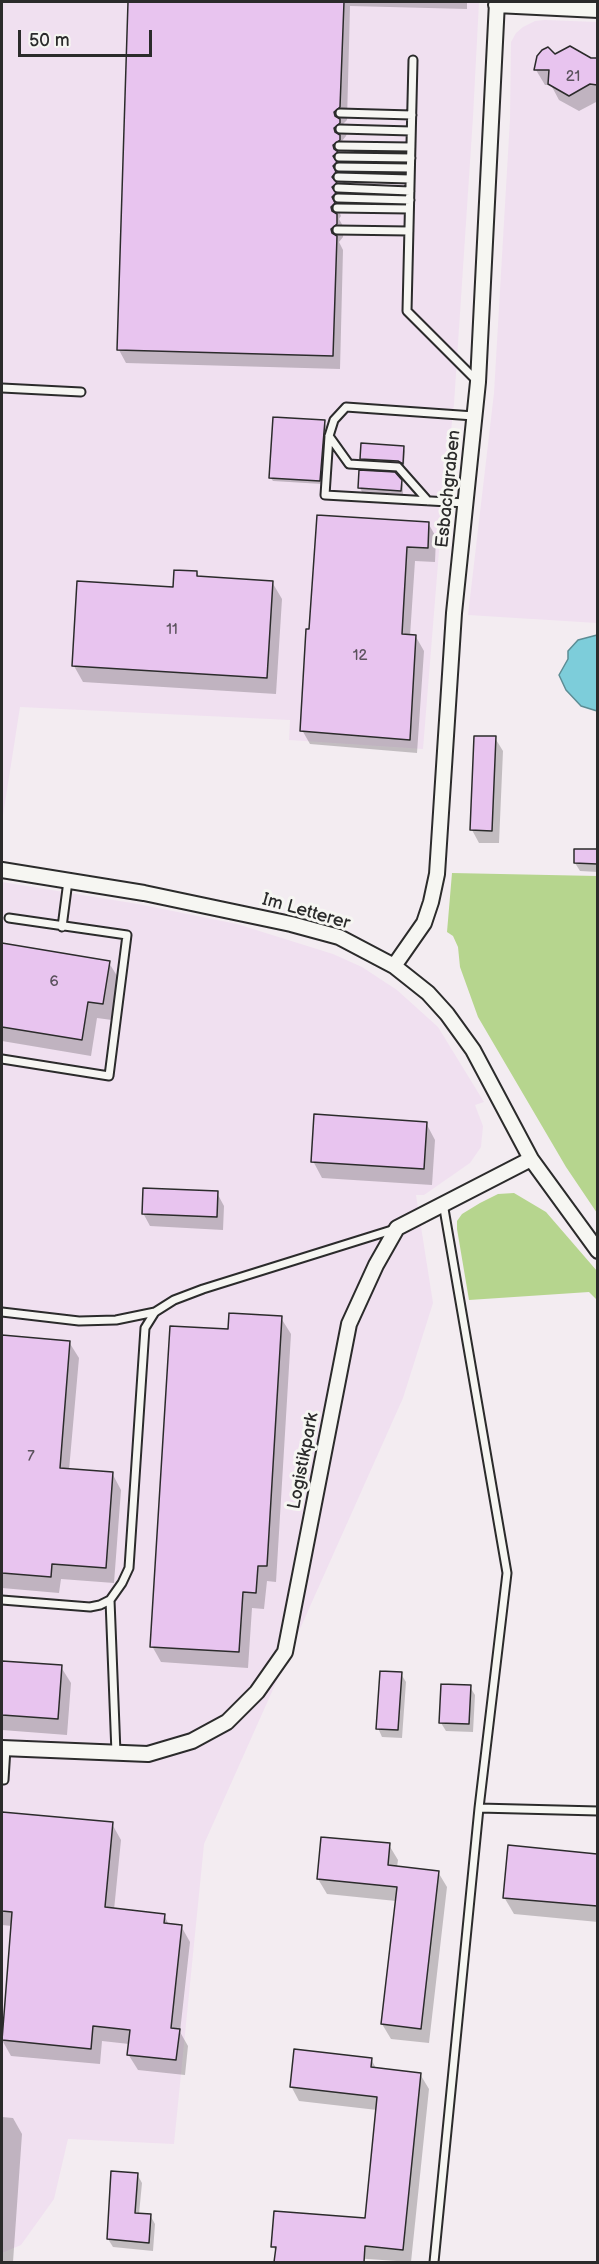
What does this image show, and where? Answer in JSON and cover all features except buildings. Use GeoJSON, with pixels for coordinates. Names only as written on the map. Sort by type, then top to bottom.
{"type":"FeatureCollection","features":[{"type":"Feature","properties":{"kind":"street","name":"Esbachgraben"},"geometry":{"type":"LineString","coordinates":[[394,966],[424,923],[437,874],[454,613],[478,382],[496,3],[597,10]]}},
{"type":"Feature","properties":{"kind":"street","name":"Im Letterer"},"geometry":{"type":"LineString","coordinates":[[2,870],[184,901],[291,924],[339,938],[394,966],[428,993],[447,1014],[473,1050],[531,1159]]}},
{"type":"Feature","properties":{"kind":"street"},"geometry":{"type":"LineString","coordinates":[[397,1228],[531,1159],[597,1251]]}},
{"type":"Feature","properties":{"kind":"street","name":"Logistikpark"},"geometry":{"type":"LineString","coordinates":[[4,1748],[148,1754],[192,1741],[227,1722],[257,1692],[285,1652],[349,1324],[376,1265],[397,1228]]}},
{"type":"Feature","properties":{"kind":"lane"},"geometry":{"type":"LineString","coordinates":[[413,60],[407,311],[478,382]]}},
{"type":"Feature","properties":{"kind":"lane"},"geometry":{"type":"LineString","coordinates":[[340,113],[412,115]]}},
{"type":"Feature","properties":{"kind":"lane"},"geometry":{"type":"LineString","coordinates":[[340,129],[411,131]]}},
{"type":"Feature","properties":{"kind":"lane"},"geometry":{"type":"LineString","coordinates":[[339,146],[411,147]]}},
{"type":"Feature","properties":{"kind":"lane"},"geometry":{"type":"LineString","coordinates":[[339,157],[411,158]]}},
{"type":"Feature","properties":{"kind":"lane"},"geometry":{"type":"LineString","coordinates":[[339,167],[410,168]]}},
{"type":"Feature","properties":{"kind":"lane"},"geometry":{"type":"LineString","coordinates":[[338,177],[410,179]]}},
{"type":"Feature","properties":{"kind":"lane"},"geometry":{"type":"LineString","coordinates":[[338,188],[410,191]]}},
{"type":"Feature","properties":{"kind":"lane"},"geometry":{"type":"LineString","coordinates":[[338,198],[410,200]]}},
{"type":"Feature","properties":{"kind":"lane"},"geometry":{"type":"LineString","coordinates":[[337,208],[409,209]]}},
{"type":"Feature","properties":{"kind":"lane"},"geometry":{"type":"LineString","coordinates":[[337,230],[409,231]]}},
{"type":"Feature","properties":{"kind":"lane"},"geometry":{"type":"LineString","coordinates":[[2,388],[81,392]]}},
{"type":"Feature","properties":{"kind":"lane"},"geometry":{"type":"LineString","coordinates":[[466,503],[325,495],[329,436],[334,420],[346,407],[474,416]]}},
{"type":"Feature","properties":{"kind":"lane"},"geometry":{"type":"LineString","coordinates":[[329,436],[349,465],[398,467],[429,501]]}},
{"type":"Feature","properties":{"kind":"lane"},"geometry":{"type":"LineString","coordinates":[[62,927],[68,881]]}},
{"type":"Feature","properties":{"kind":"lane"},"geometry":{"type":"LineString","coordinates":[[2,1059],[109,1076],[127,935],[9,918]]}},
{"type":"Feature","properties":{"kind":"lane"},"geometry":{"type":"LineString","coordinates":[[434,2262],[479,1808],[507,1574],[443,1203]]}},
{"type":"Feature","properties":{"kind":"lane"},"geometry":{"type":"LineString","coordinates":[[2,1312],[79,1321],[116,1320],[155,1312],[174,1300],[203,1289],[397,1228]]}},
{"type":"Feature","properties":{"kind":"lane"},"geometry":{"type":"LineString","coordinates":[[2,1600],[90,1607],[100,1605],[110,1600],[129,1568],[145,1328],[155,1312]]}},
{"type":"Feature","properties":{"kind":"lane"},"geometry":{"type":"LineString","coordinates":[[110,1600],[116,1754]]}},
{"type":"Feature","properties":{"kind":"lane"},"geometry":{"type":"LineString","coordinates":[[2,1780],[4,1780],[4,1748]]}},
{"type":"Feature","properties":{"kind":"lane"},"geometry":{"type":"LineString","coordinates":[[479,1808],[597,1811]]}},
{"type":"Feature","properties":{"kind":"shaded area"},"geometry":{"type":"Polygon","coordinates":[[[2,2],[479,2],[454,404],[442,514],[423,749],[289,740],[290,720],[20,707],[2,822],[2,2]]]}},
{"type":"Feature","properties":{"kind":"shaded area"},"geometry":{"type":"Polygon","coordinates":[[[535,21],[597,22],[597,623],[468,615],[494,393],[510,119],[511,42],[523,27],[535,21]]]}},
{"type":"Feature","properties":{"kind":"shaded area"},"geometry":{"type":"Polygon","coordinates":[[[2,882],[138,904],[237,924],[333,954],[362,967],[397,990],[438,1027],[484,1102],[475,1105],[483,1126],[481,1147],[470,1163],[424,1195],[416,1195],[433,1303],[403,1398],[204,1844],[174,2144],[68,2139],[54,2199],[21,2245],[2,2253],[2,882]]]}},
{"type":"Feature","properties":{"kind":"green space"},"geometry":{"type":"Polygon","coordinates":[[[452,873],[597,876],[597,1213],[566,1167],[478,1017],[460,967],[458,947],[453,936],[447,932],[452,873]]]}},
{"type":"Feature","properties":{"kind":"green space"},"geometry":{"type":"Polygon","coordinates":[[[514,1193],[546,1212],[597,1271],[597,1300],[589,1292],[469,1300],[457,1221],[462,1214],[498,1194],[514,1193]]]}},
{"type":"Feature","properties":{"kind":"water"},"geometry":{"type":"Polygon","coordinates":[[[598,635],[597,711],[581,706],[566,690],[559,675],[568,659],[568,651],[578,640],[598,635]]]}}]}
